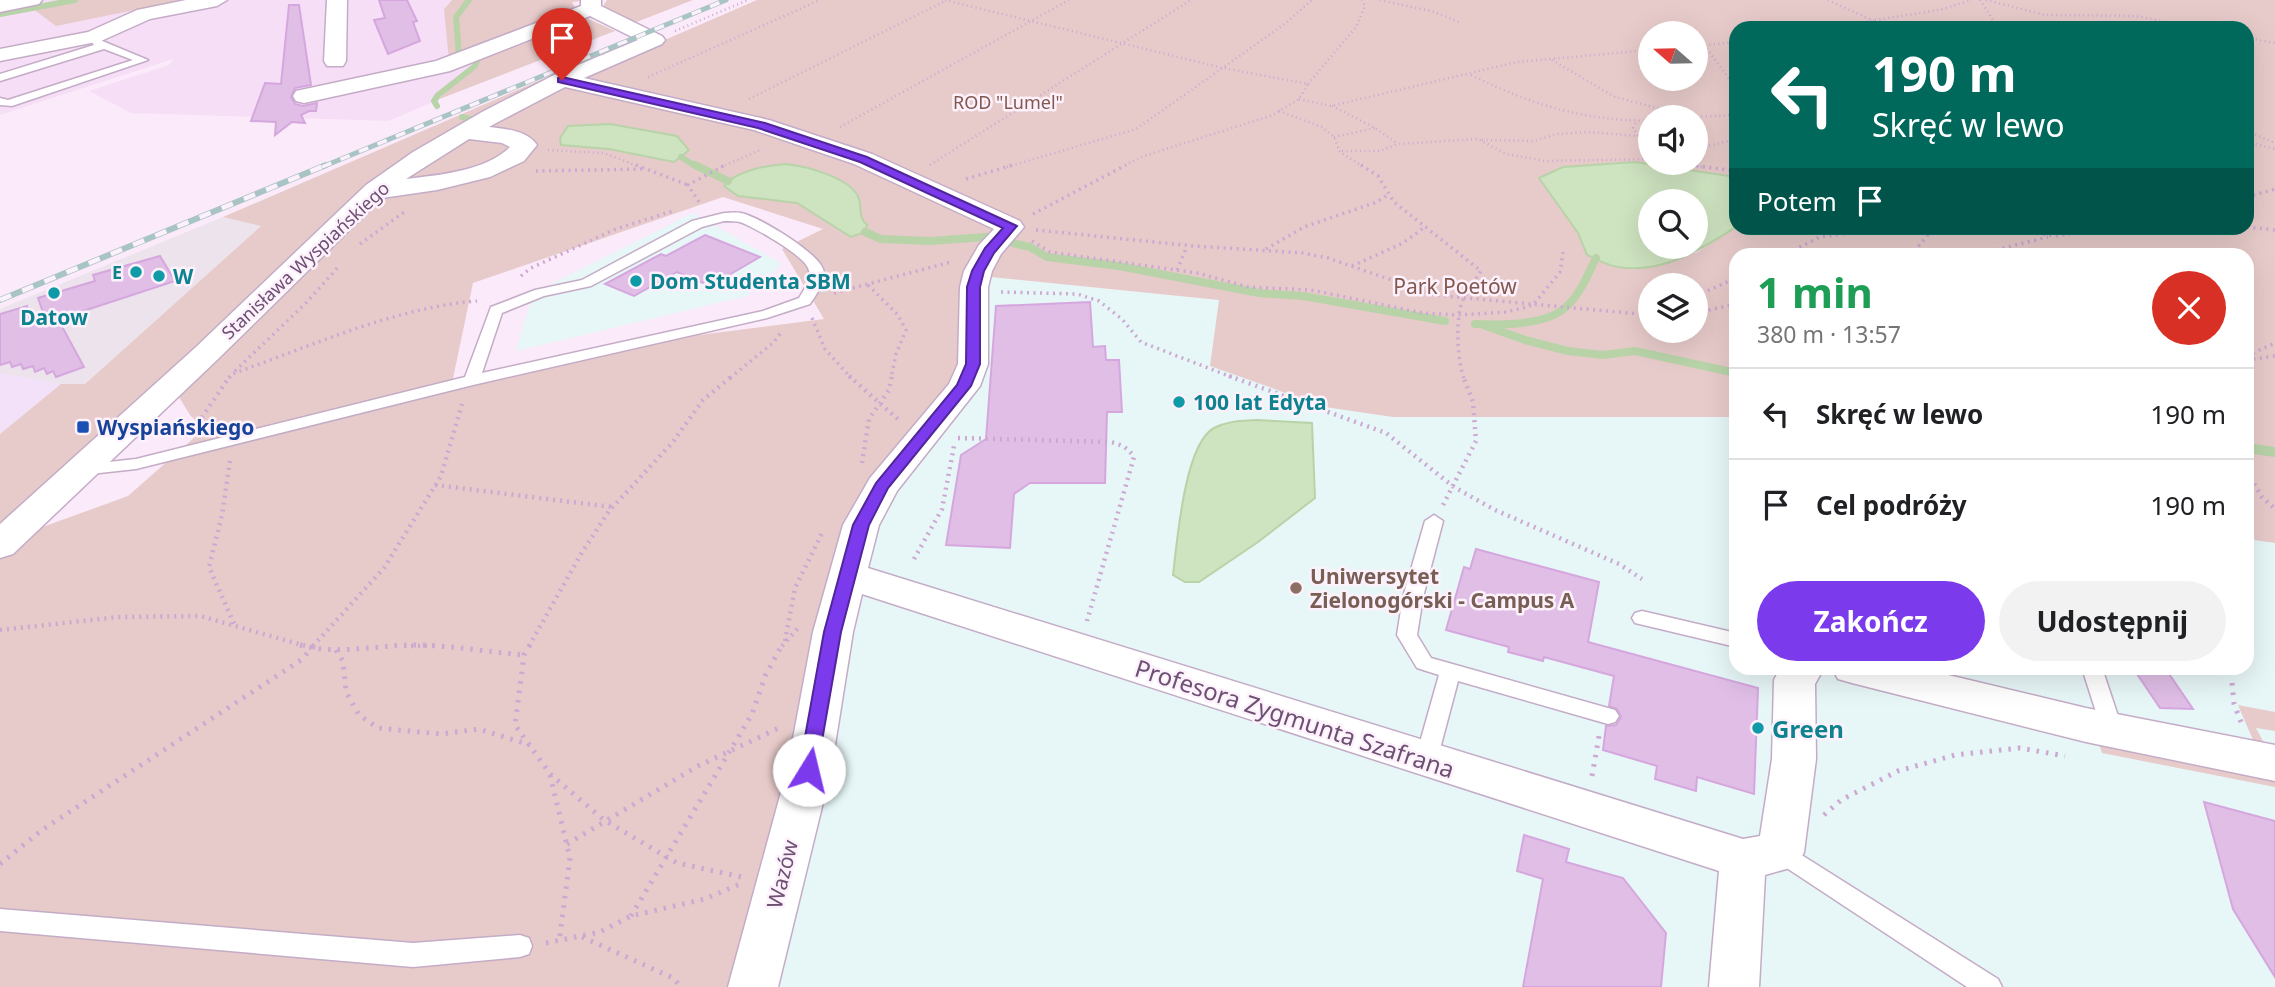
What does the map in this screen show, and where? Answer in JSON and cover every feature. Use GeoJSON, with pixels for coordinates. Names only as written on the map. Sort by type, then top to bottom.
{"type":"FeatureCollection","features":[{"type":"Feature","properties":{"kind":"street"},"geometry":{"type":"LineString","coordinates":[[0,6],[32,0]]}},
{"type":"Feature","properties":{"kind":"street"},"geometry":{"type":"LineString","coordinates":[[0,55],[99,41],[144,14],[218,0]]}},
{"type":"Feature","properties":{"kind":"street"},"geometry":{"type":"LineString","coordinates":[[335,61],[337,0]]}},
{"type":"Feature","properties":{"kind":"street"},"geometry":{"type":"LineString","coordinates":[[304,96],[422,71],[464,58],[591,5],[655,40]]}},
{"type":"Feature","properties":{"kind":"street","name":"Stanisława Wyspiańskiego"},"geometry":{"type":"LineString","coordinates":[[0,545],[207,353],[374,191],[422,157],[465,132],[562,80],[655,40]]}},
{"type":"Feature","properties":{"kind":"street"},"geometry":{"type":"LineString","coordinates":[[562,80],[717,114],[913,176],[1005,238]]}},
{"type":"Feature","properties":{"kind":"street"},"geometry":{"type":"LineString","coordinates":[[374,191],[486,170],[504,163],[526,145],[507,136],[465,132]]}},
{"type":"Feature","properties":{"kind":"street","name":"Wazów"},"geometry":{"type":"LineString","coordinates":[[753,987],[809,770],[832,632],[861,525],[882,486],[964,386],[973,364],[978,271],[1005,238]]}},
{"type":"Feature","properties":{"kind":"street","name":"Profesora Zygmunta Szafrana"},"geometry":{"type":"LineString","coordinates":[[847,575],[1426,760],[1762,855]]}},
{"type":"Feature","properties":{"kind":"street"},"geometry":{"type":"LineString","coordinates":[[1734,987],[1762,855],[1794,759],[1794,680],[1798,675]]}},
{"type":"Feature","properties":{"kind":"street"},"geometry":{"type":"LineString","coordinates":[[1882,675],[2112,730],[2275,763]]}},
{"type":"Feature","properties":{"kind":"lane"},"geometry":{"type":"LineString","coordinates":[[0,78],[99,41],[143,60],[8,104],[0,101]]}},
{"type":"Feature","properties":{"kind":"lane"},"geometry":{"type":"LineString","coordinates":[[81,470],[136,464],[472,380],[767,314],[805,301],[816,281],[816,269],[808,258],[786,241],[739,217],[723,217],[697,224],[586,283],[499,305],[472,380]]}},
{"type":"Feature","properties":{"kind":"lane"},"geometry":{"type":"LineString","coordinates":[[1434,521],[1413,597],[1407,635],[1424,663],[1608,716]]}},
{"type":"Feature","properties":{"kind":"lane"},"geometry":{"type":"LineString","coordinates":[[1642,618],[1729,638]]}},
{"type":"Feature","properties":{"kind":"lane"},"geometry":{"type":"LineString","coordinates":[[1426,760],[1450,671]]}},
{"type":"Feature","properties":{"kind":"lane"},"geometry":{"type":"LineString","coordinates":[[2094,675],[2112,730]]}},
{"type":"Feature","properties":{"kind":"lane"},"geometry":{"type":"LineString","coordinates":[[1762,855],[1989,987]]}},
{"type":"Feature","properties":{"kind":"lane"},"geometry":{"type":"LineString","coordinates":[[0,920],[413,955],[520,946]]}},
{"type":"Feature","properties":{"kind":"path"},"geometry":{"type":"LineString","coordinates":[[655,40],[748,0]]}},
{"type":"Feature","properties":{"kind":"path"},"geometry":{"type":"LineString","coordinates":[[636,82],[820,0]]}},
{"type":"Feature","properties":{"kind":"path"},"geometry":{"type":"LineString","coordinates":[[717,114],[945,0],[1223,68],[1308,84]]}},
{"type":"Feature","properties":{"kind":"path"},"geometry":{"type":"LineString","coordinates":[[834,131],[1069,0]]}},
{"type":"Feature","properties":{"kind":"path"},"geometry":{"type":"LineString","coordinates":[[913,176],[1191,0]]}},
{"type":"Feature","properties":{"kind":"path"},"geometry":{"type":"LineString","coordinates":[[913,176],[957,182],[1136,129],[1286,23],[1312,0]]}},
{"type":"Feature","properties":{"kind":"path"},"geometry":{"type":"LineString","coordinates":[[520,946],[559,942],[600,932],[631,916],[705,899],[752,879],[677,863],[604,820],[550,775],[515,725],[524,655],[581,554],[613,507],[671,443],[703,400],[774,342],[805,301],[868,285],[1005,238],[1141,157],[1223,133],[1279,111],[1299,99],[1308,84],[1356,27],[1365,6],[1362,0]]}},
{"type":"Feature","properties":{"kind":"path"},"geometry":{"type":"LineString","coordinates":[[1380,0],[1435,12],[1460,22]]}},
{"type":"Feature","properties":{"kind":"path"},"geometry":{"type":"LineString","coordinates":[[1828,0],[1870,21]]}},
{"type":"Feature","properties":{"kind":"path"},"geometry":{"type":"LineString","coordinates":[[1878,21],[1939,10],[1972,0]]}},
{"type":"Feature","properties":{"kind":"path"},"geometry":{"type":"LineString","coordinates":[[1980,0],[1994,21]]}},
{"type":"Feature","properties":{"kind":"path"},"geometry":{"type":"LineString","coordinates":[[1986,0],[2045,15],[2136,16],[2161,21]]}},
{"type":"Feature","properties":{"kind":"path"},"geometry":{"type":"LineString","coordinates":[[2254,39],[2275,43]]}},
{"type":"Feature","properties":{"kind":"path"},"geometry":{"type":"LineString","coordinates":[[1708,45],[1729,43]]}},
{"type":"Feature","properties":{"kind":"path"},"geometry":{"type":"LineString","coordinates":[[1708,50],[1729,79]]}},
{"type":"Feature","properties":{"kind":"path"},"geometry":{"type":"LineString","coordinates":[[1331,106],[1517,62],[1638,51]]}},
{"type":"Feature","properties":{"kind":"path"},"geometry":{"type":"LineString","coordinates":[[1551,59],[1615,97],[1645,105]]}},
{"type":"Feature","properties":{"kind":"path"},"geometry":{"type":"LineString","coordinates":[[1340,152],[1380,151],[1398,144],[1448,139],[1533,141],[1558,134],[1588,132],[1638,136],[1633,128],[1637,121],[1611,121],[1563,114],[1523,101],[1470,74]]}},
{"type":"Feature","properties":{"kind":"path"},"geometry":{"type":"LineString","coordinates":[[1299,99],[1331,106],[1376,128],[1398,144]]}},
{"type":"Feature","properties":{"kind":"path"},"geometry":{"type":"LineString","coordinates":[[1279,111],[1305,118],[1334,137],[1340,152],[1378,176],[1394,202],[1481,271],[1464,298],[1458,317],[1460,369],[1473,402],[1476,441],[1434,521]]}},
{"type":"Feature","properties":{"kind":"path"},"geometry":{"type":"LineString","coordinates":[[1708,117],[1729,116]]}},
{"type":"Feature","properties":{"kind":"path"},"geometry":{"type":"LineString","coordinates":[[1334,137],[1376,128]]}},
{"type":"Feature","properties":{"kind":"path"},"geometry":{"type":"LineString","coordinates":[[2254,134],[2275,143]]}},
{"type":"Feature","properties":{"kind":"path"},"geometry":{"type":"LineString","coordinates":[[1478,139],[1506,154],[1546,161],[1638,159]]}},
{"type":"Feature","properties":{"kind":"path"},"geometry":{"type":"LineString","coordinates":[[688,185],[711,175],[749,152],[806,140]]}},
{"type":"Feature","properties":{"kind":"path"},"geometry":{"type":"LineString","coordinates":[[1708,146],[1729,141]]}},
{"type":"Feature","properties":{"kind":"path"},"geometry":{"type":"LineString","coordinates":[[2254,144],[2275,149]]}},
{"type":"Feature","properties":{"kind":"path"},"geometry":{"type":"LineString","coordinates":[[524,149],[604,153],[688,185],[699,202]]}},
{"type":"Feature","properties":{"kind":"path"},"geometry":{"type":"LineString","coordinates":[[1708,167],[1729,170]]}},
{"type":"Feature","properties":{"kind":"path"},"geometry":{"type":"LineString","coordinates":[[486,170],[550,172],[651,169]]}},
{"type":"Feature","properties":{"kind":"path"},"geometry":{"type":"LineString","coordinates":[[355,248],[439,190],[450,178]]}},
{"type":"Feature","properties":{"kind":"path"},"geometry":{"type":"LineString","coordinates":[[2254,195],[2275,189]]}},
{"type":"Feature","properties":{"kind":"path"},"geometry":{"type":"LineString","coordinates":[[1265,250],[1289,234],[1377,202],[1389,194]]}},
{"type":"Feature","properties":{"kind":"path"},"geometry":{"type":"LineString","coordinates":[[687,206],[699,202],[715,204],[739,217]]}},
{"type":"Feature","properties":{"kind":"path"},"geometry":{"type":"LineString","coordinates":[[232,374],[439,304],[476,300],[499,305],[510,285],[531,268],[616,229],[676,210]]}},
{"type":"Feature","properties":{"kind":"path"},"geometry":{"type":"LineString","coordinates":[[1351,266],[1381,255],[1395,245],[1421,234],[1426,226]]}},
{"type":"Feature","properties":{"kind":"path"},"geometry":{"type":"LineString","coordinates":[[2254,227],[2275,230]]}},
{"type":"Feature","properties":{"kind":"path"},"geometry":{"type":"LineString","coordinates":[[1798,248],[1820,237],[1834,235]]}},
{"type":"Feature","properties":{"kind":"path"},"geometry":{"type":"LineString","coordinates":[[2048,235],[2054,236]]}},
{"type":"Feature","properties":{"kind":"path"},"geometry":{"type":"LineString","coordinates":[[2004,248],[2061,235]]}},
{"type":"Feature","properties":{"kind":"path"},"geometry":{"type":"LineString","coordinates":[[1005,238],[1092,237],[1303,253],[1351,266],[1435,295],[1638,314]]}},
{"type":"Feature","properties":{"kind":"path"},"geometry":{"type":"LineString","coordinates":[[1005,238],[1051,252],[1177,270],[1248,287],[1311,290],[1423,313],[1458,317],[1507,312],[1533,305],[1560,272],[1563,252]]}},
{"type":"Feature","properties":{"kind":"path"},"geometry":{"type":"LineString","coordinates":[[1177,270],[1186,246]]}},
{"type":"Feature","properties":{"kind":"path"},"geometry":{"type":"LineString","coordinates":[[177,453],[232,374],[306,303],[346,257]]}},
{"type":"Feature","properties":{"kind":"path"},"geometry":{"type":"LineString","coordinates":[[1708,291],[1729,281]]}},
{"type":"Feature","properties":{"kind":"path"},"geometry":{"type":"LineString","coordinates":[[862,463],[869,419],[889,390],[896,354],[906,330],[898,315],[868,285]]}},
{"type":"Feature","properties":{"kind":"path"},"geometry":{"type":"LineString","coordinates":[[975,291],[1077,294],[1099,301],[1122,319],[1141,342],[1386,433],[1454,486],[1505,515],[1619,564],[1642,579]]}},
{"type":"Feature","properties":{"kind":"path"},"geometry":{"type":"LineString","coordinates":[[805,301],[825,349],[845,373],[919,438]]}},
{"type":"Feature","properties":{"kind":"path"},"geometry":{"type":"LineString","coordinates":[[1708,310],[1729,306]]}},
{"type":"Feature","properties":{"kind":"path"},"geometry":{"type":"LineString","coordinates":[[2254,354],[2275,343]]}},
{"type":"Feature","properties":{"kind":"path"},"geometry":{"type":"LineString","coordinates":[[2254,358],[2275,356]]}},
{"type":"Feature","properties":{"kind":"path"},"geometry":{"type":"LineString","coordinates":[[0,864],[42,830],[301,660],[384,568],[441,476],[455,423],[472,380]]}},
{"type":"Feature","properties":{"kind":"path"},"geometry":{"type":"LineString","coordinates":[[914,559],[942,509],[955,438],[1120,444],[1134,457],[1086,625]]}},
{"type":"Feature","properties":{"kind":"path"},"geometry":{"type":"LineString","coordinates":[[233,439],[222,514],[209,567],[235,627]]}},
{"type":"Feature","properties":{"kind":"path"},"geometry":{"type":"LineString","coordinates":[[2254,484],[2262,497],[2275,509]]}},
{"type":"Feature","properties":{"kind":"path"},"geometry":{"type":"LineString","coordinates":[[435,485],[613,507]]}},
{"type":"Feature","properties":{"kind":"path"},"geometry":{"type":"LineString","coordinates":[[785,642],[793,596]]}},
{"type":"Feature","properties":{"kind":"path"},"geometry":{"type":"LineString","coordinates":[[0,630],[118,617],[200,616],[311,648],[370,650],[418,645],[524,655]]}},
{"type":"Feature","properties":{"kind":"path"},"geometry":{"type":"LineString","coordinates":[[631,916],[752,714],[765,676],[785,642],[800,626]]}},
{"type":"Feature","properties":{"kind":"path"},"geometry":{"type":"LineString","coordinates":[[335,649],[342,661],[346,692],[359,716],[378,728],[441,734],[479,729],[530,745]]}},
{"type":"Feature","properties":{"kind":"path"},"geometry":{"type":"LineString","coordinates":[[2232,683],[2234,704],[2241,720]]}},
{"type":"Feature","properties":{"kind":"path"},"geometry":{"type":"LineString","coordinates":[[567,844],[732,747],[783,726]]}},
{"type":"Feature","properties":{"kind":"path"},"geometry":{"type":"LineString","coordinates":[[1762,855],[1841,800],[1898,771],[1955,755],[2020,748],[2065,756]]}},
{"type":"Feature","properties":{"kind":"path"},"geometry":{"type":"LineString","coordinates":[[550,775],[570,858],[559,942]]}},
{"type":"Feature","properties":{"kind":"path"},"geometry":{"type":"LineString","coordinates":[[582,937],[673,978],[681,987]]}},
{"type":"Feature","properties":{"kind":"shaded area"},"geometry":{"type":"Polygon","coordinates":[[[0,0],[63,0],[30,6],[123,11],[184,0],[452,0],[444,9],[480,61],[437,100],[389,121],[131,113],[89,91],[169,65],[173,59],[0,115],[0,0]]]}},
{"type":"Feature","properties":{"kind":"shaded area"},"geometry":{"type":"Polygon","coordinates":[[[610,124],[677,136],[689,150],[674,162],[609,149],[561,145],[560,138],[568,126],[610,124]]]}},
{"type":"Feature","properties":{"kind":"shaded area"},"geometry":{"type":"Polygon","coordinates":[[[1635,162],[1638,162],[1638,175],[1708,175],[1708,173],[1729,176],[1729,231],[1708,245],[1708,189],[1638,189],[1638,259],[1677,259],[1650,267],[1610,265],[1587,255],[1578,233],[1539,178],[1563,167],[1635,162]]]}},
{"type":"Feature","properties":{"kind":"shaded area"},"geometry":{"type":"Polygon","coordinates":[[[786,164],[816,170],[848,185],[859,199],[861,216],[867,225],[865,232],[851,237],[797,203],[738,196],[724,186],[744,173],[761,167],[786,164]]]}},
{"type":"Feature","properties":{"kind":"shaded area"},"geometry":{"type":"Polygon","coordinates":[[[693,213],[782,264],[747,296],[516,351],[533,293],[693,213]]]}},
{"type":"Feature","properties":{"kind":"shaded area"},"geometry":{"type":"Polygon","coordinates":[[[223,217],[262,225],[85,384],[61,384],[0,373],[0,309],[223,217]]]}},
{"type":"Feature","properties":{"kind":"shaded area","name":"Uniwersytet Zielonogórski - Campus A"},"geometry":{"type":"Polygon","coordinates":[[[982,276],[1220,300],[1729,386],[1729,675],[2254,675],[2254,540],[2275,543],[2275,987],[761,987],[842,632],[888,492],[982,276]]]}},
{"type":"Feature","properties":{"kind":"shaded area"},"geometry":{"type":"Polygon","coordinates":[[[0,373],[61,384],[0,434],[0,373]]]}},
{"type":"Feature","properties":{"kind":"shaded area"},"geometry":{"type":"Polygon","coordinates":[[[1256,420],[1312,423],[1315,498],[1258,542],[1199,582],[1185,582],[1173,575],[1184,496],[1196,453],[1204,438],[1214,428],[1229,423],[1256,420]]]}},
{"type":"Feature","properties":{"kind":"green space"},"geometry":{"type":"Polygon","coordinates":[[[63,0],[184,0],[56,26],[29,6],[63,0]]]}},
{"type":"Feature","properties":{"kind":"green space"},"geometry":{"type":"Polygon","coordinates":[[[452,0],[589,0],[572,2],[578,14],[615,31],[437,100],[479,62],[449,61],[444,9],[452,0]]]}},
{"type":"Feature","properties":{"kind":"green space"},"geometry":{"type":"Polygon","coordinates":[[[607,0],[693,0],[634,23],[603,6],[607,0]]]}},
{"type":"Feature","properties":{"kind":"green space"},"geometry":{"type":"Polygon","coordinates":[[[757,0],[2275,0],[2275,543],[2254,540],[2254,248],[1729,248],[1729,417],[1393,417],[1325,407],[1210,366],[1219,300],[982,276],[966,388],[856,523],[748,987],[0,987],[0,559],[29,532],[128,496],[204,429],[190,415],[179,397],[298,277],[420,167],[561,85],[757,0]],[[610,124],[568,126],[562,145],[609,149],[674,162],[677,136],[610,124]],[[723,197],[473,283],[451,388],[683,337],[824,319],[782,249],[823,229],[723,197]]]}},
{"type":"Feature","properties":{"kind":"green space"},"geometry":{"type":"Polygon","coordinates":[[[550,76],[560,79],[394,173],[0,532],[0,434],[61,384],[85,384],[261,226],[223,217],[550,76]]]}},
{"type":"Feature","properties":{"kind":"green space"},"geometry":{"type":"Polygon","coordinates":[[[2238,705],[2275,712],[2275,731],[2256,728],[2264,743],[2253,740],[2238,705]]]}},
{"type":"Feature","properties":{"kind":"green space"},"geometry":{"type":"Polygon","coordinates":[[[2098,741],[2275,776],[2275,787],[2102,753],[2098,741]]]}},
{"type":"Feature","properties":{"kind":"building"},"geometry":{"type":"Polygon","coordinates":[[[379,0],[407,0],[417,21],[413,22],[420,41],[388,54],[374,20],[385,18],[379,0]]]}},
{"type":"Feature","properties":{"kind":"building"},"geometry":{"type":"Polygon","coordinates":[[[289,5],[299,5],[311,85],[295,88],[291,97],[295,104],[303,106],[317,103],[316,111],[301,115],[305,123],[292,122],[275,135],[276,122],[251,121],[265,83],[281,84],[289,5]]]}},
{"type":"Feature","properties":{"kind":"building","name":"Dom Studenta SBM"},"geometry":{"type":"Polygon","coordinates":[[[705,235],[760,257],[710,286],[677,272],[634,296],[605,284],[661,254],[666,256],[705,235]]]}},
{"type":"Feature","properties":{"kind":"building"},"geometry":{"type":"Polygon","coordinates":[[[160,256],[175,281],[53,321],[59,321],[84,367],[56,377],[53,371],[47,374],[44,368],[35,372],[33,366],[23,369],[21,364],[12,367],[10,362],[0,365],[0,314],[27,306],[29,320],[46,321],[38,298],[95,281],[93,275],[160,256]]]}},
{"type":"Feature","properties":{"kind":"building"},"geometry":{"type":"Polygon","coordinates":[[[1090,302],[1093,347],[1105,346],[1106,360],[1119,360],[1122,412],[1107,412],[1105,483],[1030,483],[1014,494],[1010,548],[946,545],[961,455],[986,439],[996,306],[1090,302]]]}},
{"type":"Feature","properties":{"kind":"building"},"geometry":{"type":"Polygon","coordinates":[[[1476,549],[1599,582],[1588,642],[1758,688],[1754,794],[1697,777],[1696,791],[1655,779],[1657,766],[1603,750],[1606,726],[1616,725],[1621,717],[1617,709],[1609,706],[1614,676],[1544,657],[1543,661],[1508,652],[1509,647],[1446,630],[1464,567],[1470,569],[1476,549]]]}},
{"type":"Feature","properties":{"kind":"building"},"geometry":{"type":"Polygon","coordinates":[[[2138,675],[2170,675],[2193,709],[2160,708],[2138,675]]]}},
{"type":"Feature","properties":{"kind":"building"},"geometry":{"type":"Polygon","coordinates":[[[2204,802],[2275,821],[2275,977],[2233,909],[2204,802]]]}},
{"type":"Feature","properties":{"kind":"building"},"geometry":{"type":"Polygon","coordinates":[[[1524,835],[1569,849],[1566,862],[1623,878],[1666,933],[1661,987],[1523,987],[1543,879],[1517,871],[1524,835]]]}},
{"type":"Feature","properties":{"kind":"waterway"},"geometry":{"type":"LineString","coordinates":[[0,14],[75,0]]}},
{"type":"Feature","properties":{"kind":"waterway"},"geometry":{"type":"LineString","coordinates":[[437,106],[434,101],[438,95],[475,66],[477,61],[459,56],[456,17],[469,0]]}},
{"type":"Feature","properties":{"kind":"waterway"},"geometry":{"type":"LineString","coordinates":[[462,117],[473,120]]}},
{"type":"Feature","properties":{"kind":"waterway"},"geometry":{"type":"LineString","coordinates":[[681,157],[697,167]]}},
{"type":"Feature","properties":{"kind":"waterway"},"geometry":{"type":"LineString","coordinates":[[695,165],[728,181]]}},
{"type":"Feature","properties":{"kind":"waterway"},"geometry":{"type":"LineString","coordinates":[[865,232],[881,239],[930,241],[986,237],[1030,247],[1047,257],[1119,266],[1259,293],[1303,296],[1445,321]]}},
{"type":"Feature","properties":{"kind":"waterway"},"geometry":{"type":"LineString","coordinates":[[1475,324],[1523,323],[1558,313],[1576,295],[1596,258]]}},
{"type":"Feature","properties":{"kind":"waterway"},"geometry":{"type":"LineString","coordinates":[[1483,325],[1568,351],[1603,355],[1635,351],[1729,371]]}},
{"type":"Feature","properties":{"kind":"waterway"},"geometry":{"type":"LineString","coordinates":[[2254,449],[2275,452]]}},
{"type":"Feature","properties":{"kind":"railway"},"geometry":{"type":"LineString","coordinates":[[322,167],[726,0]]}},
{"type":"Feature","properties":{"kind":"railway"},"geometry":{"type":"LineString","coordinates":[[0,300],[326,165]]}},
{"type":"Feature","properties":{"kind":"place","name":"E"},"geometry":{"type":"Point","coordinates":[136,272]}},
{"type":"Feature","properties":{"kind":"place","name":"W"},"geometry":{"type":"Point","coordinates":[159,276]}},
{"type":"Feature","properties":{"kind":"place","name":"Dom Studenta SBM"},"geometry":{"type":"Point","coordinates":[636,281]}},
{"type":"Feature","properties":{"kind":"place","name":"Datow"},"geometry":{"type":"Point","coordinates":[54,293]}},
{"type":"Feature","properties":{"kind":"place","name":"100 lat Edyta"},"geometry":{"type":"Point","coordinates":[1179,402]}},
{"type":"Feature","properties":{"kind":"place","name":"Wyspiańskiego"},"geometry":{"type":"Point","coordinates":[83,427]}},
{"type":"Feature","properties":{"kind":"place","name":"Uniwersytet Zielonogórski - Campus A"},"geometry":{"type":"Point","coordinates":[1296,588]}},
{"type":"Feature","properties":{"kind":"place","name":"Green"},"geometry":{"type":"Point","coordinates":[1758,728]}},
{"type":"Feature","properties":{"kind":"route"},"geometry":{"type":"LineString","coordinates":[[562,80],[761,125],[863,159],[1011,226],[989,251],[978,271],[974,287],[973,364],[964,386],[882,486],[861,525],[832,632],[809,770]]}},
{"type":"Feature","properties":{"kind":"park label","name":"ROD \"Lumel\""},"geometry":{"type":"Point","coordinates":[1008,102]}},
{"type":"Feature","properties":{"kind":"park label","name":"Park Poetów"},"geometry":{"type":"Point","coordinates":[1455,286]}}]}
